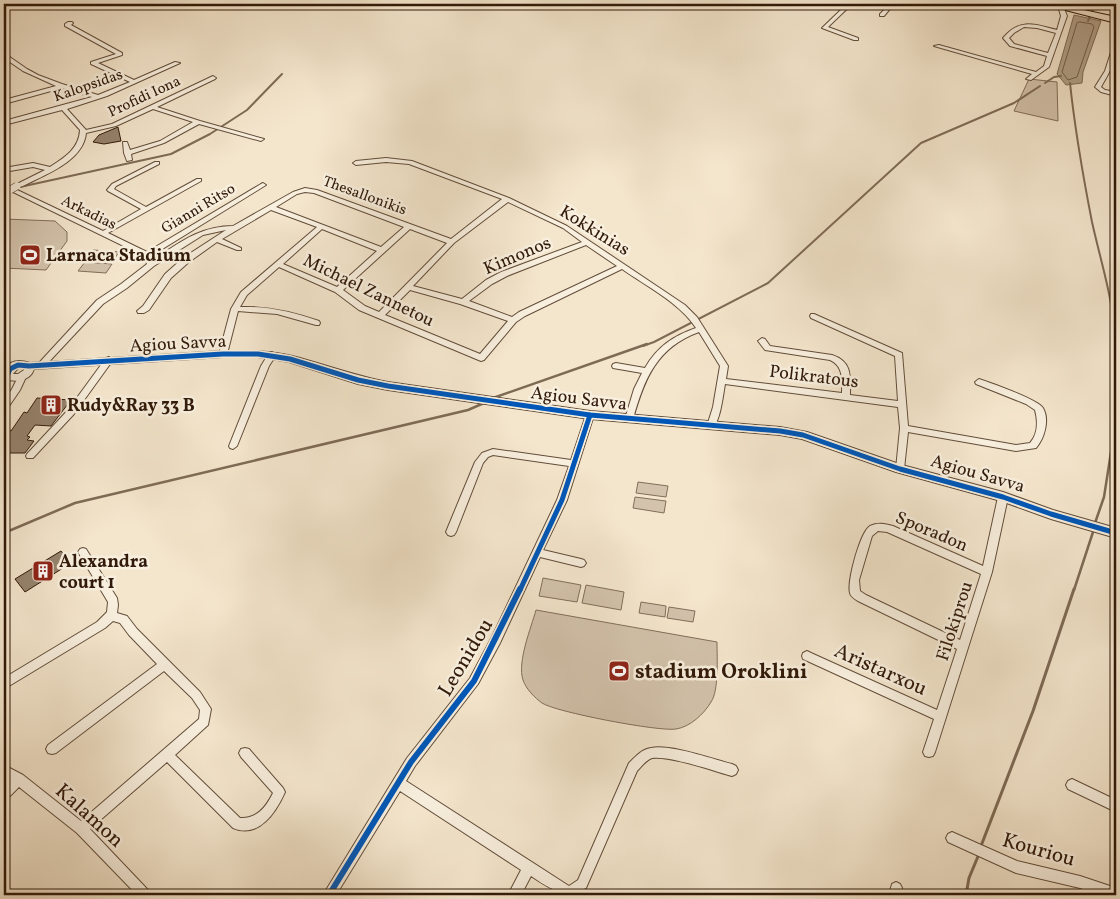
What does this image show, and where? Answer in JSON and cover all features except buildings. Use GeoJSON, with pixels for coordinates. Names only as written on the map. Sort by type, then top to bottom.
{"type":"FeatureCollection","features":[{"type":"Feature","properties":{"kind":"main road"},"geometry":{"type":"LineString","coordinates":[[1046,4],[1059,5],[1116,19]]}},
{"type":"Feature","properties":{"kind":"street"},"geometry":{"type":"LineString","coordinates":[[850,4],[825,29],[856,39]]}},
{"type":"Feature","properties":{"kind":"street"},"geometry":{"type":"LineString","coordinates":[[882,15],[892,4]]}},
{"type":"Feature","properties":{"kind":"street"},"geometry":{"type":"LineString","coordinates":[[1029,79],[1044,68],[1051,55],[1064,16],[1064,11],[1059,5]]}},
{"type":"Feature","properties":{"kind":"street"},"geometry":{"type":"LineString","coordinates":[[1064,16],[1074,9]]}},
{"type":"Feature","properties":{"kind":"street"},"geometry":{"type":"LineString","coordinates":[[70,23],[67,25],[120,54],[93,63],[134,82]]}},
{"type":"Feature","properties":{"kind":"street"},"geometry":{"type":"LineString","coordinates":[[1051,55],[1012,45],[1006,38],[1014,28],[1020,26],[1059,32]]}},
{"type":"Feature","properties":{"kind":"street"},"geometry":{"type":"LineString","coordinates":[[937,46],[1037,74]]}},
{"type":"Feature","properties":{"kind":"street"},"geometry":{"type":"LineString","coordinates":[[1116,46],[1108,71],[1098,87],[1100,90],[1116,94]]}},
{"type":"Feature","properties":{"kind":"street"},"geometry":{"type":"LineString","coordinates":[[5,58],[29,73],[98,98]]}},
{"type":"Feature","properties":{"kind":"street","name":"Kalopsidas"},"geometry":{"type":"LineString","coordinates":[[4,123],[98,98],[177,63]]}},
{"type":"Feature","properties":{"kind":"street","name":"Profidi Iona"},"geometry":{"type":"LineString","coordinates":[[84,132],[110,126],[213,78]]}},
{"type":"Feature","properties":{"kind":"street"},"geometry":{"type":"LineString","coordinates":[[4,102],[63,86]]}},
{"type":"Feature","properties":{"kind":"street"},"geometry":{"type":"LineString","coordinates":[[153,107],[198,122],[261,139]]}},
{"type":"Feature","properties":{"kind":"street"},"geometry":{"type":"LineString","coordinates":[[10,189],[50,169],[76,150],[83,138],[84,132],[63,108]]}},
{"type":"Feature","properties":{"kind":"street"},"geometry":{"type":"LineString","coordinates":[[125,144],[128,156],[162,142],[198,122]]}},
{"type":"Feature","properties":{"kind":"street","name":"Kokkinias"},"geometry":{"type":"LineString","coordinates":[[356,163],[386,160],[410,162],[507,199],[565,227],[677,303],[697,324],[723,362],[723,381],[718,407],[711,426]]}},
{"type":"Feature","properties":{"kind":"street"},"geometry":{"type":"LineString","coordinates":[[146,209],[112,193],[110,190],[114,185],[157,163]]}},
{"type":"Feature","properties":{"kind":"street"},"geometry":{"type":"LineString","coordinates":[[4,170],[33,165],[50,169]]}},
{"type":"Feature","properties":{"kind":"street"},"geometry":{"type":"LineString","coordinates":[[102,234],[198,180]]}},
{"type":"Feature","properties":{"kind":"street","name":"Gianni Ritso"},"geometry":{"type":"LineString","coordinates":[[148,255],[263,185]]}},
{"type":"Feature","properties":{"kind":"street","name":"Arkadias"},"geometry":{"type":"LineString","coordinates":[[10,189],[148,255]]}},
{"type":"Feature","properties":{"kind":"street","name":"Thesallonikis"},"geometry":{"type":"LineString","coordinates":[[270,207],[295,193],[309,190],[452,242]]}},
{"type":"Feature","properties":{"kind":"street"},"geometry":{"type":"LineString","coordinates":[[381,315],[452,242],[507,199]]}},
{"type":"Feature","properties":{"kind":"street"},"geometry":{"type":"LineString","coordinates":[[141,311],[146,308],[176,268],[234,228],[270,207],[382,250]]}},
{"type":"Feature","properties":{"kind":"street"},"geometry":{"type":"LineString","coordinates":[[338,290],[409,226]]}},
{"type":"Feature","properties":{"kind":"street"},"geometry":{"type":"LineString","coordinates":[[223,354],[236,309],[244,294],[253,284],[320,227]]}},
{"type":"Feature","properties":{"kind":"street"},"geometry":{"type":"LineString","coordinates":[[42,364],[100,302],[124,286],[151,264],[201,233],[223,228],[234,228]]}},
{"type":"Feature","properties":{"kind":"street"},"geometry":{"type":"LineString","coordinates":[[218,240],[239,249]]}},
{"type":"Feature","properties":{"kind":"street","name":"Kimonos"},"geometry":{"type":"LineString","coordinates":[[463,302],[489,282],[504,274],[587,242]]}},
{"type":"Feature","properties":{"kind":"street"},"geometry":{"type":"LineString","coordinates":[[148,255],[151,264]]}},
{"type":"Feature","properties":{"kind":"street","name":"Michael Zannetou"},"geometry":{"type":"LineString","coordinates":[[278,264],[338,290],[362,308],[481,358],[513,320],[526,311],[623,266]]}},
{"type":"Feature","properties":{"kind":"street"},"geometry":{"type":"LineString","coordinates":[[408,287],[463,302],[513,320]]}},
{"type":"Feature","properties":{"kind":"street"},"geometry":{"type":"LineString","coordinates":[[236,309],[281,311],[293,313],[316,322]]}},
{"type":"Feature","properties":{"kind":"street"},"geometry":{"type":"LineString","coordinates":[[814,316],[899,355],[904,428],[900,468]]}},
{"type":"Feature","properties":{"kind":"street"},"geometry":{"type":"LineString","coordinates":[[629,419],[647,371],[662,349],[689,332],[697,324]]}},
{"type":"Feature","properties":{"kind":"street"},"geometry":{"type":"LineString","coordinates":[[762,341],[768,348],[832,358],[840,361],[845,368],[846,396]]}},
{"type":"Feature","properties":{"kind":"street","name":"Agiou Savva"},"geometry":{"type":"LineString","coordinates":[[7,370],[22,364],[29,366],[223,354],[272,355],[372,384],[590,415],[780,431],[803,435],[900,468],[1003,497],[1051,514],[1116,533]]}},
{"type":"Feature","properties":{"kind":"street"},"geometry":{"type":"LineString","coordinates":[[233,446],[265,366],[272,355]]}},
{"type":"Feature","properties":{"kind":"street"},"geometry":{"type":"LineString","coordinates":[[30,456],[70,412],[109,360]]}},
{"type":"Feature","properties":{"kind":"street"},"geometry":{"type":"LineString","coordinates":[[4,407],[16,390],[22,377],[29,371],[29,366]]}},
{"type":"Feature","properties":{"kind":"street"},"geometry":{"type":"LineString","coordinates":[[616,366],[647,371]]}},
{"type":"Feature","properties":{"kind":"street"},"geometry":{"type":"LineString","coordinates":[[7,370],[15,378],[22,377]]}},
{"type":"Feature","properties":{"kind":"street","name":"Polikratous"},"geometry":{"type":"LineString","coordinates":[[723,381],[901,404]]}},
{"type":"Feature","properties":{"kind":"street"},"geometry":{"type":"LineString","coordinates":[[904,428],[1016,448],[1028,448],[1035,444],[1038,440],[1042,421],[1042,414],[1039,409],[1029,402],[979,382]]}},
{"type":"Feature","properties":{"kind":"street","name":"Leonidou"},"geometry":{"type":"LineString","coordinates":[[329,895],[411,762],[474,680],[496,640],[562,500],[590,415]]}},
{"type":"Feature","properties":{"kind":"street"},"geometry":{"type":"LineString","coordinates":[[452,532],[479,462],[485,455],[498,453],[575,464]]}},
{"type":"Feature","properties":{"kind":"street","name":"Filokiprou"},"geometry":{"type":"LineString","coordinates":[[929,752],[987,572],[1003,497]]}},
{"type":"Feature","properties":{"kind":"street","name":"Sporadon"},"geometry":{"type":"LineString","coordinates":[[962,646],[855,593],[854,580],[868,535],[871,530],[878,527],[890,529],[987,572]]}},
{"type":"Feature","properties":{"kind":"street"},"geometry":{"type":"LineString","coordinates":[[4,684],[101,625],[111,616],[114,609],[113,601],[83,552]]}},
{"type":"Feature","properties":{"kind":"street"},"geometry":{"type":"LineString","coordinates":[[538,553],[581,563]]}},
{"type":"Feature","properties":{"kind":"street"},"geometry":{"type":"LineString","coordinates":[[82,829],[199,727],[204,721],[206,709],[196,695],[133,632],[123,619],[111,616]]}},
{"type":"Feature","properties":{"kind":"street","name":"Aristarxou"},"geometry":{"type":"LineString","coordinates":[[807,656],[940,717]]}},
{"type":"Feature","properties":{"kind":"street"},"geometry":{"type":"LineString","coordinates":[[52,749],[165,664]]}},
{"type":"Feature","properties":{"kind":"street"},"geometry":{"type":"LineString","coordinates":[[398,783],[570,895],[582,884],[633,767],[643,757],[659,752],[668,753],[732,770]]}},
{"type":"Feature","properties":{"kind":"street"},"geometry":{"type":"LineString","coordinates":[[167,755],[237,824],[247,826],[260,820],[271,809],[279,792],[245,753]]}},
{"type":"Feature","properties":{"kind":"street","name":"Kalamon"},"geometry":{"type":"LineString","coordinates":[[4,771],[19,779],[82,829],[145,895]]}},
{"type":"Feature","properties":{"kind":"street"},"geometry":{"type":"LineString","coordinates":[[4,794],[19,779]]}},
{"type":"Feature","properties":{"kind":"street"},"geometry":{"type":"LineString","coordinates":[[1072,785],[1116,806]]}},
{"type":"Feature","properties":{"kind":"street","name":"Kouriou"},"geometry":{"type":"LineString","coordinates":[[952,838],[1008,864],[1080,882],[1116,894]]}},
{"type":"Feature","properties":{"kind":"street"},"geometry":{"type":"LineString","coordinates":[[514,895],[529,868]]}},
{"type":"Feature","properties":{"kind":"shaded area"},"geometry":{"type":"Polygon","coordinates":[[[1029,79],[1057,82],[1058,121],[1014,111],[1029,79]]]}},
{"type":"Feature","properties":{"kind":"shaded area","name":"Larnaca Stadium"},"geometry":{"type":"Polygon","coordinates":[[[4,219],[55,221],[67,232],[67,241],[46,270],[4,268],[4,219]]]}},
{"type":"Feature","properties":{"kind":"shaded area"},"geometry":{"type":"Polygon","coordinates":[[[93,250],[119,252],[113,261],[86,259],[93,250]]]}},
{"type":"Feature","properties":{"kind":"shaded area"},"geometry":{"type":"Polygon","coordinates":[[[85,262],[112,264],[106,273],[78,271],[85,262]]]}},
{"type":"Feature","properties":{"kind":"shaded area"},"geometry":{"type":"Polygon","coordinates":[[[638,482],[668,486],[666,497],[636,493],[638,482]]]}},
{"type":"Feature","properties":{"kind":"shaded area"},"geometry":{"type":"Polygon","coordinates":[[[635,497],[666,501],[664,513],[633,508],[635,497]]]}},
{"type":"Feature","properties":{"kind":"shaded area"},"geometry":{"type":"Polygon","coordinates":[[[543,578],[581,585],[577,602],[539,596],[543,578]]]}},
{"type":"Feature","properties":{"kind":"shaded area"},"geometry":{"type":"Polygon","coordinates":[[[586,585],[624,592],[621,610],[582,603],[586,585]]]}},
{"type":"Feature","properties":{"kind":"shaded area"},"geometry":{"type":"Polygon","coordinates":[[[641,602],[666,606],[665,617],[639,613],[641,602]]]}},
{"type":"Feature","properties":{"kind":"shaded area"},"geometry":{"type":"Polygon","coordinates":[[[669,607],[695,611],[693,622],[667,618],[669,607]]]}},
{"type":"Feature","properties":{"kind":"shaded area","name":"stadium Oroklini"},"geometry":{"type":"Polygon","coordinates":[[[536,610],[717,642],[714,697],[701,715],[691,723],[676,729],[650,727],[586,716],[542,703],[526,687],[522,673],[525,645],[536,610]]]}},
{"type":"Feature","properties":{"kind":"water"},"geometry":{"type":"Polygon","coordinates":[[[1074,15],[1101,21],[1083,72],[1082,83],[1066,85],[1057,74],[1074,15]]]}},
{"type":"Feature","properties":{"kind":"waterway"},"geometry":{"type":"LineString","coordinates":[[1088,21],[1095,4]]}},
{"type":"Feature","properties":{"kind":"waterway"},"geometry":{"type":"LineString","coordinates":[[20,187],[171,154],[210,134],[247,110],[282,74]]}},
{"type":"Feature","properties":{"kind":"waterway"},"geometry":{"type":"LineString","coordinates":[[1045,83],[1054,77],[1061,76]]}},
{"type":"Feature","properties":{"kind":"waterway"},"geometry":{"type":"LineString","coordinates":[[1070,83],[1085,187],[1113,315],[1115,346]]}},
{"type":"Feature","properties":{"kind":"waterway"},"geometry":{"type":"LineString","coordinates":[[643,346],[768,283],[921,143],[1014,103],[1040,86]]}},
{"type":"Feature","properties":{"kind":"waterway"},"geometry":{"type":"LineString","coordinates":[[493,398],[647,344]]}},
{"type":"Feature","properties":{"kind":"waterway"},"geometry":{"type":"LineString","coordinates":[[1115,344],[1116,370]]}},
{"type":"Feature","properties":{"kind":"waterway"},"geometry":{"type":"LineString","coordinates":[[4,533],[75,503],[468,410],[484,403]]}},
{"type":"Feature","properties":{"kind":"waterway"},"geometry":{"type":"LineString","coordinates":[[1095,523],[1104,497],[1116,420]]}},
{"type":"Feature","properties":{"kind":"waterway"},"geometry":{"type":"LineString","coordinates":[[1074,590],[1094,529]]}},
{"type":"Feature","properties":{"kind":"waterway"},"geometry":{"type":"LineString","coordinates":[[981,846],[1033,711],[1074,589]]}},
{"type":"Feature","properties":{"kind":"waterway"},"geometry":{"type":"LineString","coordinates":[[966,895],[969,878],[979,854]]}},
{"type":"Feature","properties":{"kind":"cycle path"},"geometry":{"type":"LineString","coordinates":[[4,375],[7,376],[10,369],[15,365],[29,366],[223,354],[258,354],[290,359],[358,380],[388,386],[590,415],[780,431],[803,435],[900,469],[1003,497],[1051,514],[1116,533]]}},
{"type":"Feature","properties":{"kind":"cycle path"},"geometry":{"type":"LineString","coordinates":[[329,895],[411,762],[474,681],[496,640],[562,500],[590,415]]}},
{"type":"Feature","properties":{"kind":"place","name":"Larnaca Stadium"},"geometry":{"type":"Point","coordinates":[30,255]}},
{"type":"Feature","properties":{"kind":"place","name":"Rudy&Ray 33 B"},"geometry":{"type":"Point","coordinates":[51,405]}},
{"type":"Feature","properties":{"kind":"place","name":"Alexandra court 1"},"geometry":{"type":"Point","coordinates":[43,571]}},
{"type":"Feature","properties":{"kind":"place","name":"stadium Oroklini"},"geometry":{"type":"Point","coordinates":[619,671]}}]}
